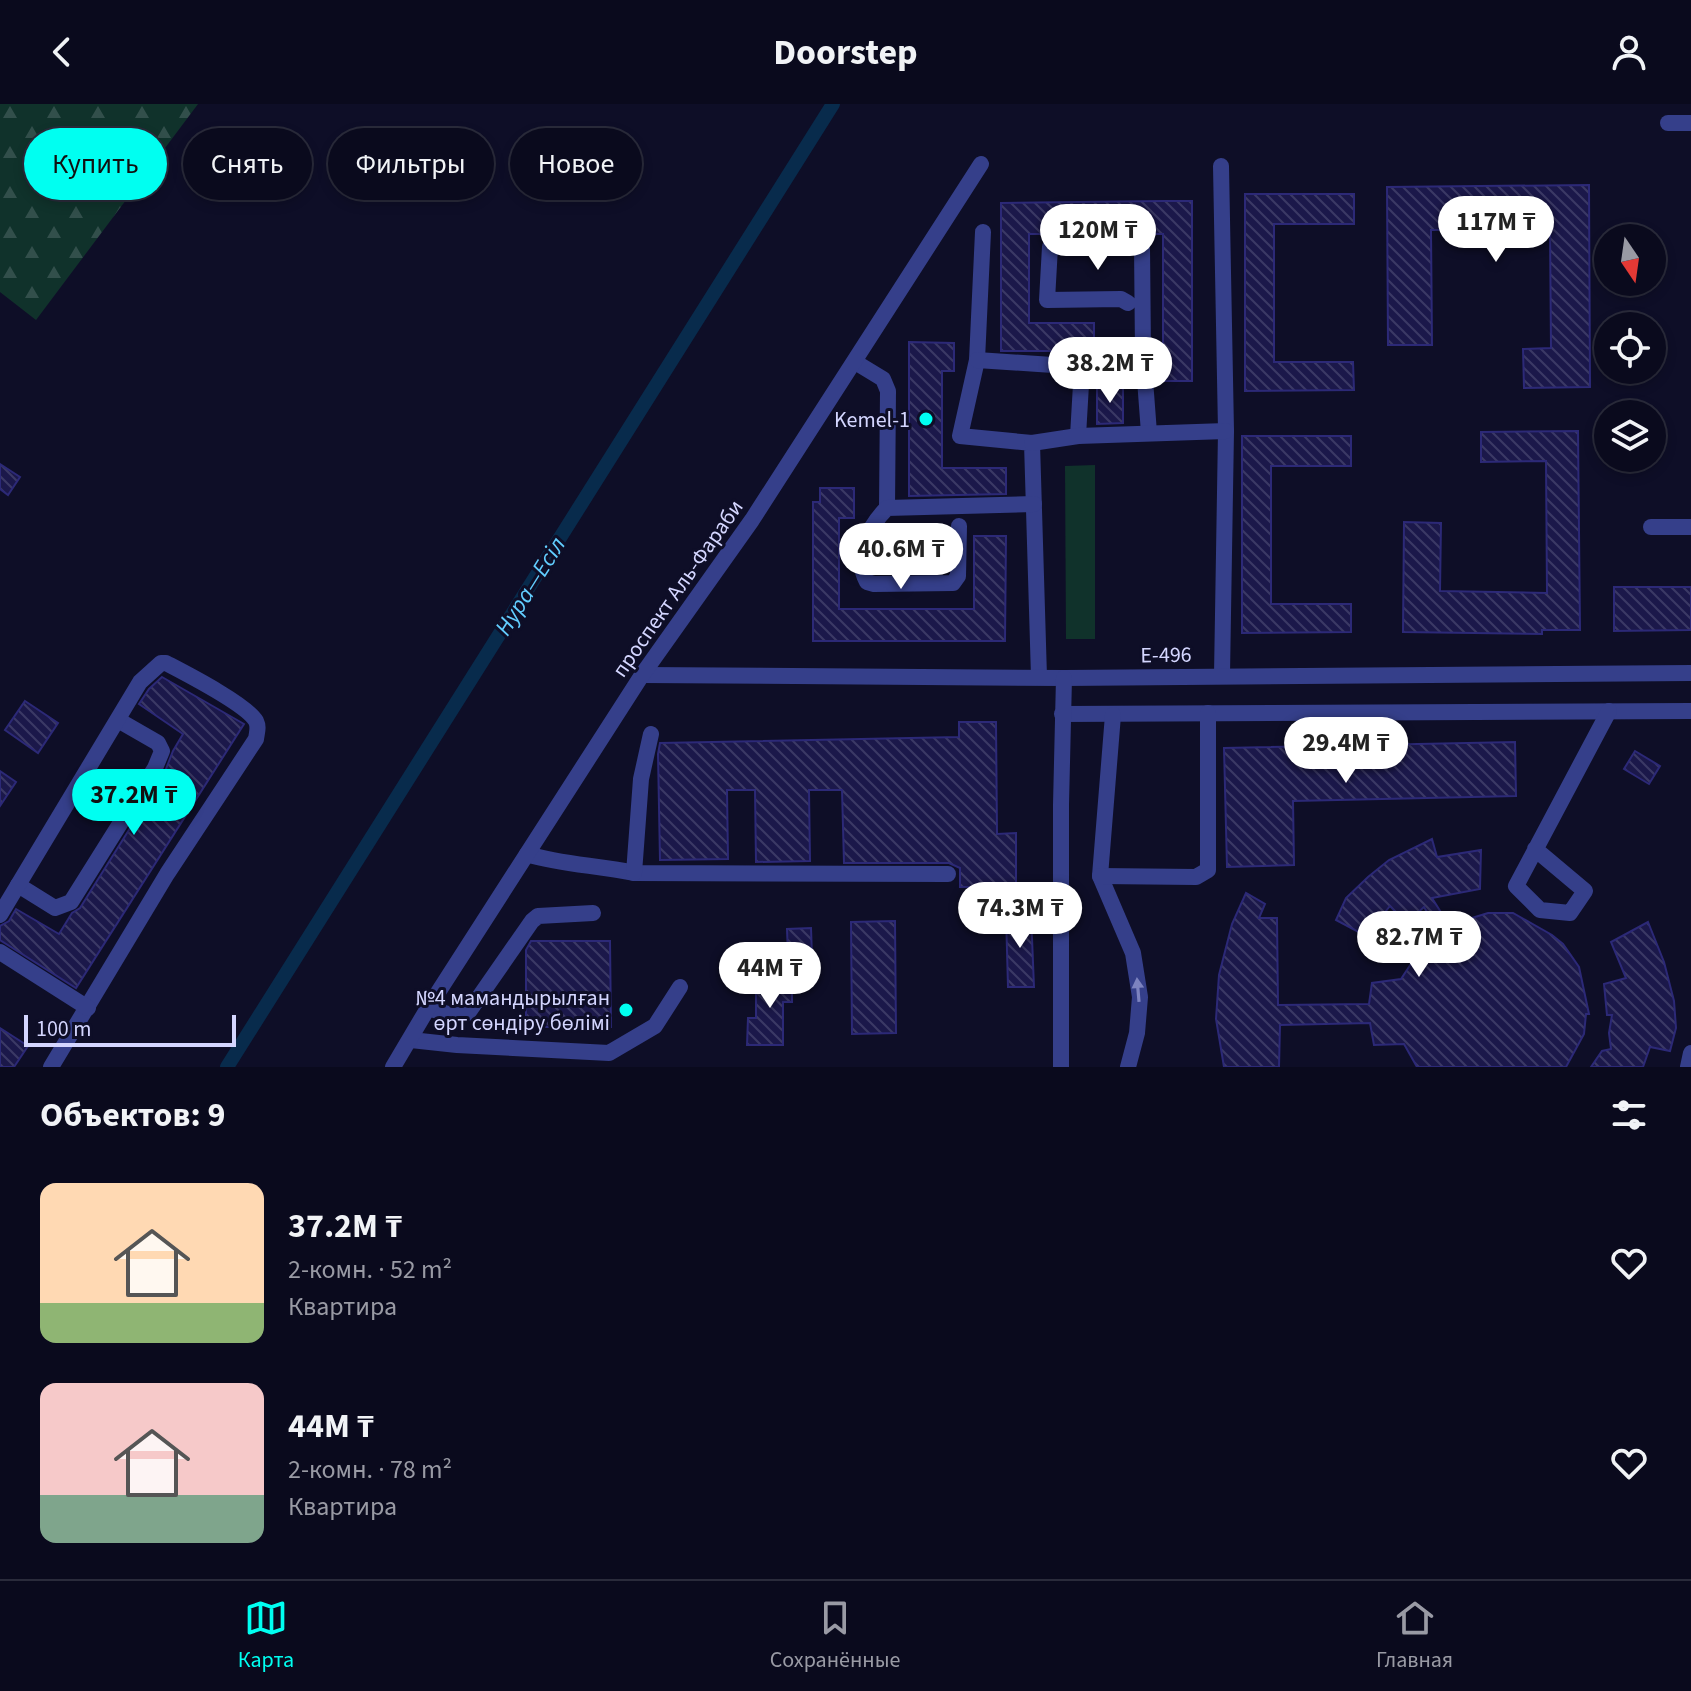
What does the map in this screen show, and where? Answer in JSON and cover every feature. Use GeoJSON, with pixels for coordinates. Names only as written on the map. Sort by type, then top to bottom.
{"type":"FeatureCollection","features":[{"type":"Feature","properties":{"kind":"street"},"geometry":{"type":"LineString","coordinates":[[1668,123],[1691,123]]}},
{"type":"Feature","properties":{"kind":"street","name":"проспект Аль-Фараби"},"geometry":{"type":"LineString","coordinates":[[393,1067],[642,675],[752,520],[981,164]]}},
{"type":"Feature","properties":{"kind":"street"},"geometry":{"type":"LineString","coordinates":[[1221,166],[1226,431],[1222,675]]}},
{"type":"Feature","properties":{"kind":"street"},"geometry":{"type":"LineString","coordinates":[[983,232],[977,360],[960,436],[1032,443],[1078,436],[1226,431]]}},
{"type":"Feature","properties":{"kind":"street"},"geometry":{"type":"LineString","coordinates":[[1128,303],[1121,299],[1047,300],[1050,247],[1142,246],[1143,353],[1149,433]]}},
{"type":"Feature","properties":{"kind":"street"},"geometry":{"type":"LineString","coordinates":[[977,360],[1082,367],[1078,436]]}},
{"type":"Feature","properties":{"kind":"street"},"geometry":{"type":"LineString","coordinates":[[855,362],[883,379],[888,391],[887,508]]}},
{"type":"Feature","properties":{"kind":"street"},"geometry":{"type":"LineString","coordinates":[[1032,443],[1039,677]]}},
{"type":"Feature","properties":{"kind":"street"},"geometry":{"type":"LineString","coordinates":[[959,526],[958,576],[953,583],[867,582],[863,545],[873,522],[887,508],[1034,504]]}},
{"type":"Feature","properties":{"kind":"street"},"geometry":{"type":"LineString","coordinates":[[1651,527],[1691,527]]}},
{"type":"Feature","properties":{"kind":"street"},"geometry":{"type":"LineString","coordinates":[[0,915],[140,682],[161,663],[205,684],[254,717],[258,727],[256,739],[167,874],[51,1067]]}},
{"type":"Feature","properties":{"kind":"street","name":"E-496"},"geometry":{"type":"LineString","coordinates":[[642,675],[1064,678],[1691,673]]}},
{"type":"Feature","properties":{"kind":"street"},"geometry":{"type":"LineString","coordinates":[[1061,1067],[1064,678]]}},
{"type":"Feature","properties":{"kind":"street"},"geometry":{"type":"LineString","coordinates":[[1535,849],[1609,711]]}},
{"type":"Feature","properties":{"kind":"street"},"geometry":{"type":"LineString","coordinates":[[1062,714],[1691,711]]}},
{"type":"Feature","properties":{"kind":"street"},"geometry":{"type":"LineString","coordinates":[[1100,876],[1196,877],[1208,870],[1208,713]]}},
{"type":"Feature","properties":{"kind":"street"},"geometry":{"type":"LineString","coordinates":[[1113,715],[1100,876],[1133,953],[1140,997],[1137,1033],[1128,1067]]}},
{"type":"Feature","properties":{"kind":"street"},"geometry":{"type":"LineString","coordinates":[[18,885],[55,908],[71,902],[155,768],[162,751],[158,743],[118,720]]}},
{"type":"Feature","properties":{"kind":"street"},"geometry":{"type":"LineString","coordinates":[[634,873],[641,779],[651,734]]}},
{"type":"Feature","properties":{"kind":"street"},"geometry":{"type":"LineString","coordinates":[[527,854],[554,863],[634,873],[948,874]]}},
{"type":"Feature","properties":{"kind":"street"},"geometry":{"type":"LineString","coordinates":[[428,1008],[454,1016],[468,1013],[538,916],[593,913]]}},
{"type":"Feature","properties":{"kind":"street"},"geometry":{"type":"LineString","coordinates":[[0,952],[88,1008]]}},
{"type":"Feature","properties":{"kind":"street"},"geometry":{"type":"LineString","coordinates":[[411,1040],[609,1053],[655,1026],[680,987]]}},
{"type":"Feature","properties":{"kind":"street"},"geometry":{"type":"LineString","coordinates":[[1688,1067],[1691,1053]]}},
{"type":"Feature","properties":{"kind":"green space"},"geometry":{"type":"Polygon","coordinates":[[[0,104],[198,104],[167,145],[167,128],[24,128],[24,200],[126,200],[36,320],[0,292],[0,104]]]}},
{"type":"Feature","properties":{"kind":"green space"},"geometry":{"type":"Polygon","coordinates":[[[1095,465],[1095,639],[1066,639],[1065,466],[1095,465]]]}},
{"type":"Feature","properties":{"kind":"building"},"geometry":{"type":"Polygon","coordinates":[[[1589,185],[1590,387],[1524,388],[1523,349],[1551,348],[1550,229],[1431,230],[1432,345],[1388,345],[1387,187],[1589,185]]]}},
{"type":"Feature","properties":{"kind":"building"},"geometry":{"type":"Polygon","coordinates":[[[1245,194],[1354,194],[1354,224],[1274,224],[1274,362],[1353,362],[1354,390],[1245,391],[1245,194]]]}},
{"type":"Feature","properties":{"kind":"building"},"geometry":{"type":"Polygon","coordinates":[[[1192,201],[1192,381],[1163,381],[1163,234],[1029,234],[1029,323],[1094,323],[1094,351],[1001,351],[1001,203],[1192,201]]]}},
{"type":"Feature","properties":{"kind":"building","name":"Kemel-1"},"geometry":{"type":"Polygon","coordinates":[[[909,342],[954,343],[954,371],[942,371],[942,468],[1006,468],[1006,494],[909,496],[909,342]]]}},
{"type":"Feature","properties":{"kind":"building"},"geometry":{"type":"Polygon","coordinates":[[[1097,387],[1123,387],[1123,423],[1097,424],[1097,387]]]}},
{"type":"Feature","properties":{"kind":"building"},"geometry":{"type":"Polygon","coordinates":[[[1578,431],[1580,630],[1542,630],[1542,634],[1403,632],[1404,522],[1441,523],[1440,591],[1547,593],[1546,461],[1481,462],[1481,432],[1578,431]]]}},
{"type":"Feature","properties":{"kind":"building"},"geometry":{"type":"Polygon","coordinates":[[[1242,436],[1351,436],[1351,466],[1271,466],[1271,604],[1351,604],[1351,632],[1242,633],[1242,436]]]}},
{"type":"Feature","properties":{"kind":"building"},"geometry":{"type":"Polygon","coordinates":[[[0,464],[20,477],[8,495],[0,489],[0,464]]]}},
{"type":"Feature","properties":{"kind":"building"},"geometry":{"type":"Polygon","coordinates":[[[820,488],[854,488],[854,518],[839,518],[839,609],[974,609],[974,536],[1006,536],[1005,641],[813,641],[813,502],[820,502],[820,488]]]}},
{"type":"Feature","properties":{"kind":"building"},"geometry":{"type":"Polygon","coordinates":[[[1614,587],[1691,587],[1691,630],[1614,631],[1614,587]]]}},
{"type":"Feature","properties":{"kind":"building"},"geometry":{"type":"Polygon","coordinates":[[[162,677],[244,724],[76,988],[0,940],[0,926],[9,921],[16,909],[59,934],[72,913],[80,908],[164,774],[183,734],[139,704],[162,677]]]}},
{"type":"Feature","properties":{"kind":"building"},"geometry":{"type":"Polygon","coordinates":[[[25,701],[58,723],[38,753],[5,730],[25,701]]]}},
{"type":"Feature","properties":{"kind":"building"},"geometry":{"type":"Polygon","coordinates":[[[959,722],[996,722],[997,834],[1016,833],[1016,887],[960,887],[960,868],[949,863],[844,863],[842,790],[809,790],[810,861],[756,862],[755,790],[727,790],[728,859],[660,860],[660,743],[959,737],[959,722]]]}},
{"type":"Feature","properties":{"kind":"building"},"geometry":{"type":"Polygon","coordinates":[[[1515,742],[1516,796],[1293,801],[1294,865],[1227,867],[1224,748],[1515,742]]]}},
{"type":"Feature","properties":{"kind":"building"},"geometry":{"type":"Polygon","coordinates":[[[1635,751],[1660,766],[1649,784],[1624,769],[1635,751]]]}},
{"type":"Feature","properties":{"kind":"building"},"geometry":{"type":"Polygon","coordinates":[[[0,771],[16,782],[0,806],[0,771]]]}},
{"type":"Feature","properties":{"kind":"building"},"geometry":{"type":"Polygon","coordinates":[[[1432,839],[1437,857],[1481,850],[1480,889],[1432,898],[1449,925],[1488,913],[1513,913],[1563,944],[1579,967],[1589,1014],[1586,1014],[1584,1034],[1566,1067],[1417,1067],[1404,1044],[1374,1045],[1370,1023],[1280,1025],[1279,1067],[1224,1067],[1216,1019],[1219,975],[1232,924],[1246,893],[1265,904],[1259,918],[1277,918],[1278,1005],[1369,1004],[1372,983],[1401,979],[1418,953],[1438,931],[1424,907],[1406,923],[1390,906],[1366,936],[1336,920],[1346,898],[1368,877],[1389,860],[1432,839]]]}},
{"type":"Feature","properties":{"kind":"building"},"geometry":{"type":"Polygon","coordinates":[[[1031,913],[1034,987],[1008,987],[1006,914],[1031,913]]]}},
{"type":"Feature","properties":{"kind":"building"},"geometry":{"type":"Polygon","coordinates":[[[895,921],[896,1033],[852,1034],[851,922],[895,921]]]}},
{"type":"Feature","properties":{"kind":"building"},"geometry":{"type":"Polygon","coordinates":[[[1648,922],[1664,962],[1674,1001],[1676,1028],[1670,1051],[1650,1047],[1643,1067],[1591,1067],[1602,1051],[1611,1049],[1609,1033],[1612,1015],[1607,1015],[1604,984],[1626,978],[1611,942],[1648,922]]]}},
{"type":"Feature","properties":{"kind":"building"},"geometry":{"type":"Polygon","coordinates":[[[811,928],[812,956],[788,957],[787,929],[811,928]]]}},
{"type":"Feature","properties":{"kind":"building"},"geometry":{"type":"Polygon","coordinates":[[[531,941],[610,941],[611,1027],[526,1027],[526,950],[531,941]]]}},
{"type":"Feature","properties":{"kind":"building"},"geometry":{"type":"Polygon","coordinates":[[[756,975],[792,975],[792,1002],[783,1002],[783,1045],[747,1045],[748,1018],[756,1018],[756,975]]]}},
{"type":"Feature","properties":{"kind":"building"},"geometry":{"type":"Polygon","coordinates":[[[0,1028],[28,1046],[14,1067],[0,1067],[0,1028]]]}},
{"type":"Feature","properties":{"kind":"waterway","name":"Нура—Есіл"},"geometry":{"type":"LineString","coordinates":[[227,1067],[833,104]]}},
{"type":"Feature","properties":{"kind":"place","name":"Kemel-1"},"geometry":{"type":"Point","coordinates":[926,419]}},
{"type":"Feature","properties":{"kind":"place","name":"№4 мамандырылған өрт сөндіру бөлімі"},"geometry":{"type":"Point","coordinates":[626,1010]}}]}
